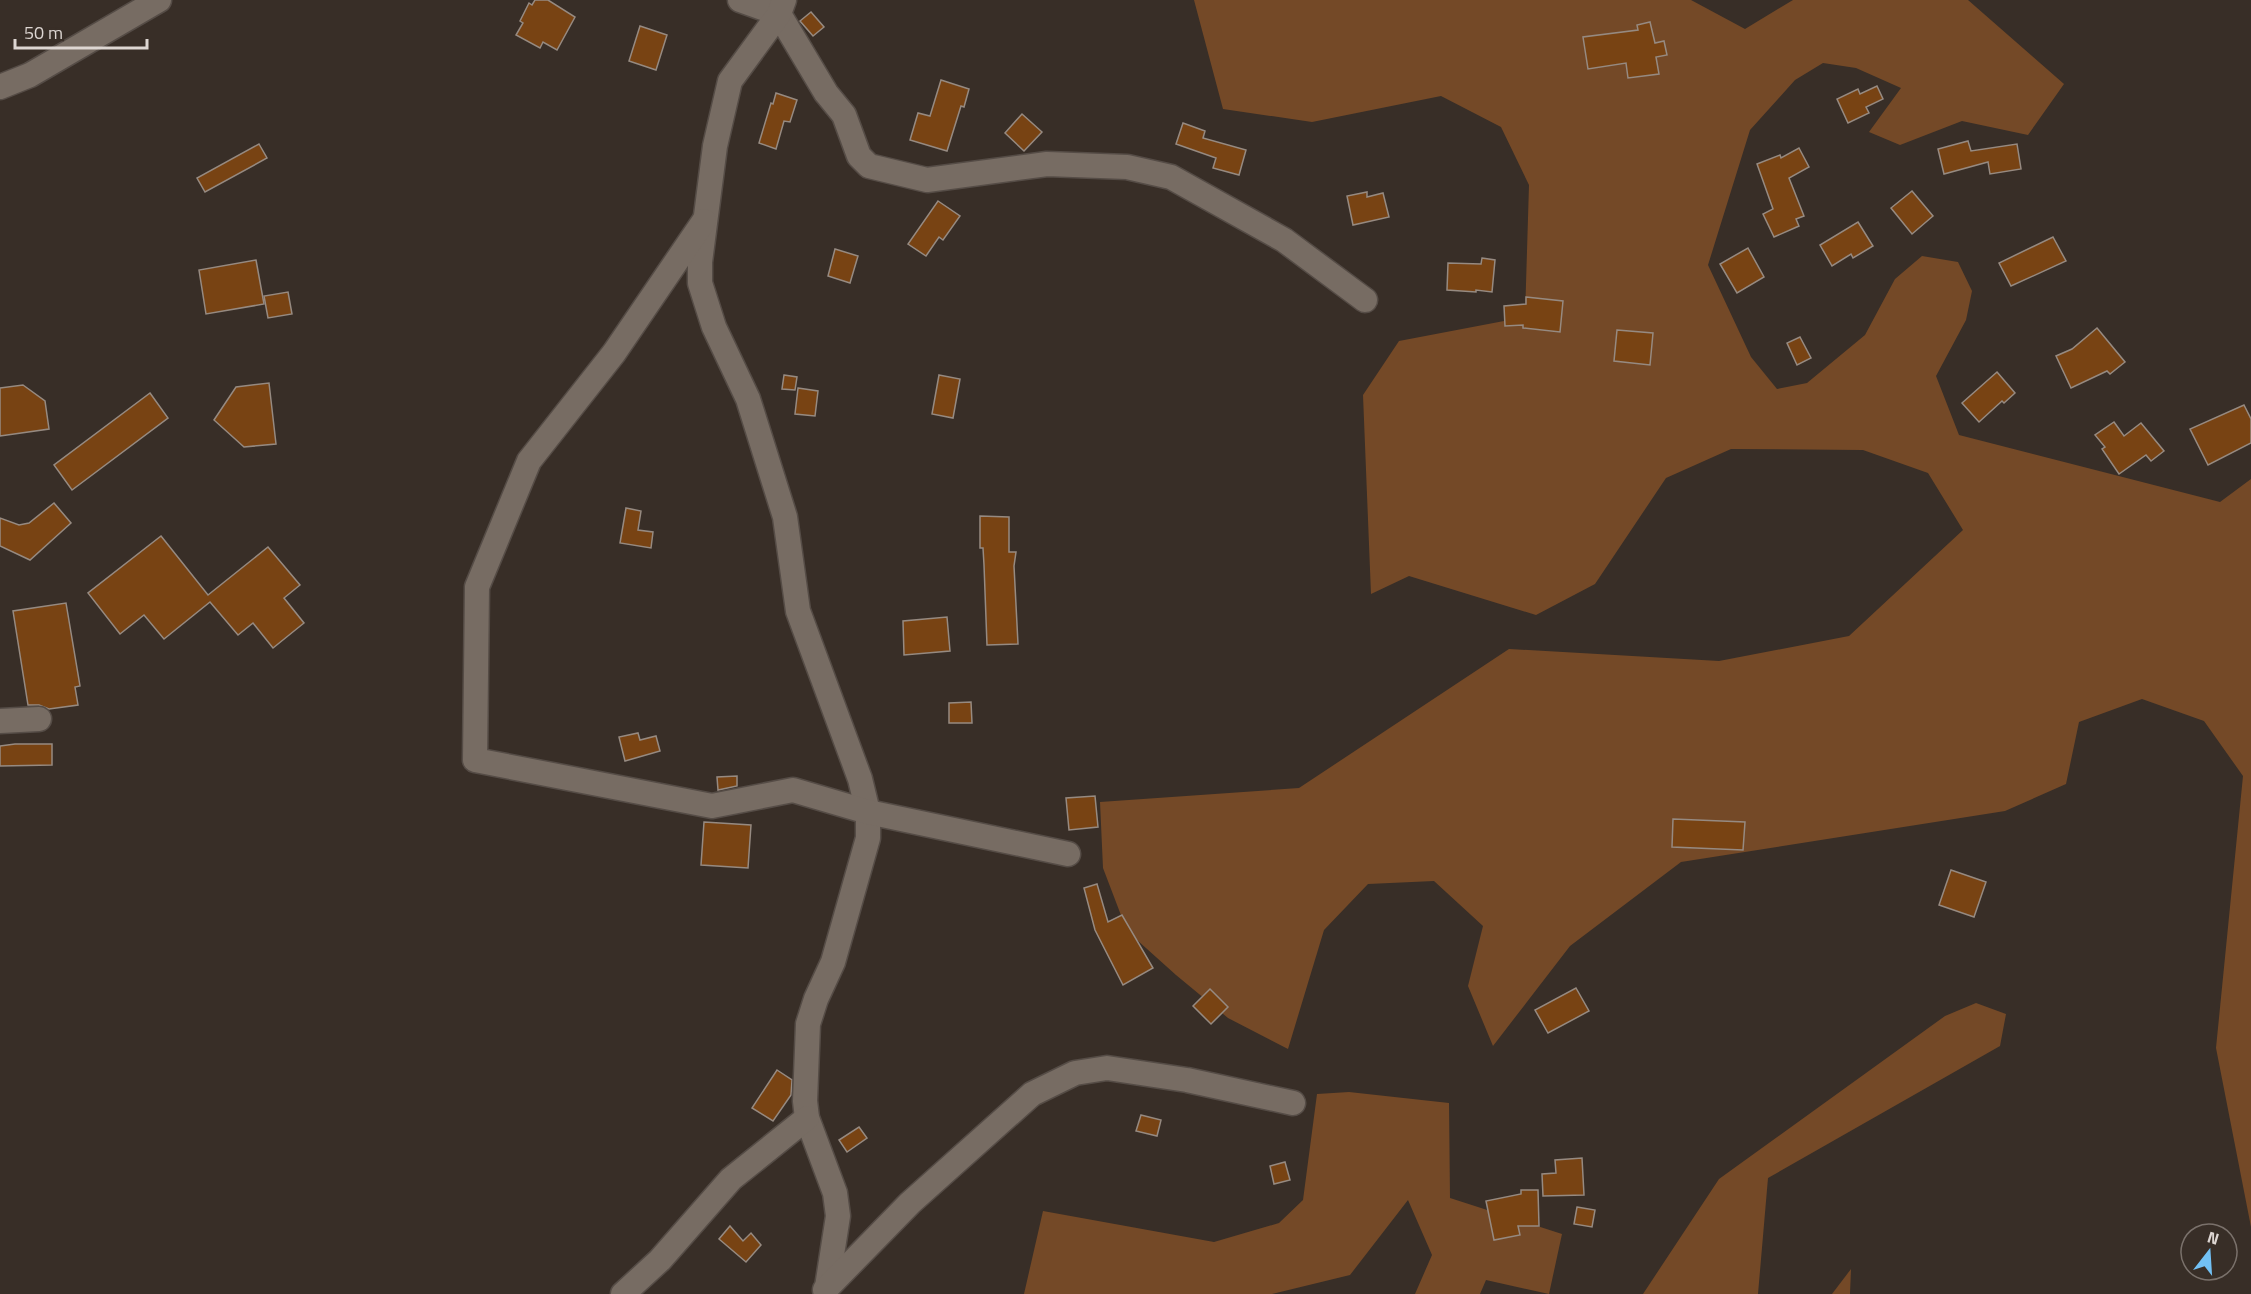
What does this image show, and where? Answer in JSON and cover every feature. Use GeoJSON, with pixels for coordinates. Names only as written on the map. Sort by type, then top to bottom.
{"type":"FeatureCollection","features":[{"type":"Feature","properties":{"kind":"street"},"geometry":{"type":"LineString","coordinates":[[0,87],[30,75],[159,0]]}},
{"type":"Feature","properties":{"kind":"street"},"geometry":{"type":"LineString","coordinates":[[741,0],[782,7]]}},
{"type":"Feature","properties":{"kind":"street"},"geometry":{"type":"LineString","coordinates":[[782,7],[730,81],[715,146],[700,262],[700,283],[714,327],[752,410],[785,517],[798,611],[860,779],[868,812],[868,838],[833,962],[816,999],[808,1024],[805,1101],[807,1118],[835,1193],[838,1216],[824,1291]]}},
{"type":"Feature","properties":{"kind":"street"},"geometry":{"type":"LineString","coordinates":[[782,7],[826,93],[844,115],[859,156],[869,166],[927,180],[1047,164],[1127,167],[1171,177],[1284,240],[1365,300]]}},
{"type":"Feature","properties":{"kind":"street"},"geometry":{"type":"LineString","coordinates":[[707,216],[614,353],[529,461],[477,587],[475,760],[712,806],[793,790],[868,812],[1068,854]]}},
{"type":"Feature","properties":{"kind":"street"},"geometry":{"type":"LineString","coordinates":[[0,721],[39,719]]}},
{"type":"Feature","properties":{"kind":"street"},"geometry":{"type":"LineString","coordinates":[[824,1291],[910,1203],[1032,1094],[1075,1073],[1107,1068],[1187,1080],[1293,1103]]}},
{"type":"Feature","properties":{"kind":"street"},"geometry":{"type":"LineString","coordinates":[[623,1294],[660,1260],[731,1179],[807,1118]]}},
{"type":"Feature","properties":{"kind":"shaded area"},"geometry":{"type":"Polygon","coordinates":[[[1194,0],[1691,0],[1745,29],[1793,0],[1968,0],[2064,84],[2028,135],[1962,121],[1900,145],[1869,132],[1901,88],[1856,68],[1823,63],[1795,80],[1750,130],[1708,265],[1751,357],[1777,389],[1807,383],[1865,335],[1895,279],[1922,256],[1958,262],[1972,291],[1966,320],[1936,376],[1959,435],[2220,502],[2251,479],[2251,1227],[2216,1048],[2243,776],[2204,721],[2142,699],[2079,722],[2066,784],[2005,811],[1681,862],[1570,946],[1493,1046],[1468,986],[1483,926],[1434,881],[1368,884],[1324,930],[1288,1049],[1228,1018],[1127,931],[1103,868],[1100,802],[1299,788],[1509,649],[1719,661],[1849,636],[1963,530],[1928,473],[1863,450],[1731,449],[1666,478],[1595,584],[1536,615],[1409,576],[1371,594],[1363,395],[1399,341],[1525,317],[1529,185],[1501,127],[1441,96],[1312,122],[1223,109],[1194,0]]]}},
{"type":"Feature","properties":{"kind":"shaded area"},"geometry":{"type":"Polygon","coordinates":[[[1976,1003],[2006,1014],[2000,1046],[1768,1178],[1758,1294],[1643,1294],[1719,1179],[1945,1016],[1976,1003]]]}},
{"type":"Feature","properties":{"kind":"shaded area"},"geometry":{"type":"Polygon","coordinates":[[[1349,1092],[1449,1103],[1450,1198],[1562,1234],[1549,1294],[1486,1280],[1480,1294],[1415,1294],[1432,1255],[1408,1200],[1350,1275],[1272,1294],[1024,1294],[1043,1211],[1214,1242],[1279,1223],[1303,1200],[1317,1094],[1349,1092]]]}},
{"type":"Feature","properties":{"kind":"shaded area"},"geometry":{"type":"Polygon","coordinates":[[[1851,1269],[1850,1294],[1832,1294],[1851,1269]]]}},
{"type":"Feature","properties":{"kind":"building"},"geometry":{"type":"Polygon","coordinates":[[[535,0],[548,0],[575,17],[557,50],[543,42],[540,48],[516,35],[523,23],[520,21],[529,3],[532,5],[535,0]]]}},
{"type":"Feature","properties":{"kind":"building"},"geometry":{"type":"Polygon","coordinates":[[[811,12],[824,27],[813,36],[800,21],[811,12]]]}},
{"type":"Feature","properties":{"kind":"building"},"geometry":{"type":"Polygon","coordinates":[[[1650,22],[1655,43],[1664,41],[1667,55],[1656,57],[1659,74],[1628,78],[1626,63],[1588,69],[1583,37],[1638,30],[1637,25],[1650,22]]]}},
{"type":"Feature","properties":{"kind":"building"},"geometry":{"type":"Polygon","coordinates":[[[640,26],[667,35],[656,70],[629,61],[640,26]]]}},
{"type":"Feature","properties":{"kind":"building"},"geometry":{"type":"Polygon","coordinates":[[[941,80],[969,89],[964,107],[961,106],[947,151],[910,140],[918,113],[930,116],[941,80]]]}},
{"type":"Feature","properties":{"kind":"building"},"geometry":{"type":"Polygon","coordinates":[[[1877,86],[1883,99],[1866,107],[1869,113],[1848,123],[1837,99],[1858,89],[1860,94],[1877,86]]]}},
{"type":"Feature","properties":{"kind":"building"},"geometry":{"type":"Polygon","coordinates":[[[776,93],[797,100],[790,122],[784,121],[776,149],[759,143],[776,93]]]}},
{"type":"Feature","properties":{"kind":"building"},"geometry":{"type":"Polygon","coordinates":[[[1022,114],[1042,132],[1024,151],[1005,133],[1022,114]]]}},
{"type":"Feature","properties":{"kind":"building"},"geometry":{"type":"Polygon","coordinates":[[[1183,123],[1205,131],[1203,138],[1246,150],[1239,175],[1213,168],[1216,158],[1176,144],[1183,123]]]}},
{"type":"Feature","properties":{"kind":"building"},"geometry":{"type":"Polygon","coordinates":[[[1968,141],[1971,151],[2017,144],[2021,169],[1990,174],[1988,162],[1944,174],[1938,149],[1968,141]]]}},
{"type":"Feature","properties":{"kind":"building"},"geometry":{"type":"Polygon","coordinates":[[[259,144],[267,158],[205,192],[197,178],[259,144]]]}},
{"type":"Feature","properties":{"kind":"building"},"geometry":{"type":"Polygon","coordinates":[[[1799,148],[1809,167],[1789,178],[1804,216],[1796,219],[1799,226],[1774,237],[1763,214],[1773,209],[1757,164],[1780,155],[1781,158],[1799,148]]]}},
{"type":"Feature","properties":{"kind":"building"},"geometry":{"type":"Polygon","coordinates":[[[1912,191],[1933,216],[1912,234],[1891,208],[1912,191]]]}},
{"type":"Feature","properties":{"kind":"building"},"geometry":{"type":"Polygon","coordinates":[[[1367,192],[1367,197],[1383,193],[1389,217],[1353,225],[1347,196],[1367,192]]]}},
{"type":"Feature","properties":{"kind":"building"},"geometry":{"type":"Polygon","coordinates":[[[938,201],[960,216],[943,240],[939,237],[926,256],[908,244],[938,201]]]}},
{"type":"Feature","properties":{"kind":"building"},"geometry":{"type":"Polygon","coordinates":[[[1858,222],[1873,246],[1853,258],[1851,254],[1832,266],[1820,245],[1858,222]]]}},
{"type":"Feature","properties":{"kind":"building"},"geometry":{"type":"Polygon","coordinates":[[[2053,237],[2066,261],[2011,286],[1999,263],[2053,237]]]}},
{"type":"Feature","properties":{"kind":"building"},"geometry":{"type":"Polygon","coordinates":[[[1748,248],[1764,277],[1737,293],[1720,264],[1748,248]]]}},
{"type":"Feature","properties":{"kind":"building"},"geometry":{"type":"Polygon","coordinates":[[[835,249],[858,256],[850,283],[828,276],[835,249]]]}},
{"type":"Feature","properties":{"kind":"building"},"geometry":{"type":"Polygon","coordinates":[[[1482,258],[1495,260],[1492,292],[1447,290],[1448,263],[1481,264],[1482,258]]]}},
{"type":"Feature","properties":{"kind":"building"},"geometry":{"type":"Polygon","coordinates":[[[256,260],[264,304],[206,314],[199,270],[256,260]]]}},
{"type":"Feature","properties":{"kind":"building"},"geometry":{"type":"Polygon","coordinates":[[[288,292],[292,314],[268,318],[264,296],[288,292]]]}},
{"type":"Feature","properties":{"kind":"building"},"geometry":{"type":"Polygon","coordinates":[[[1526,297],[1563,301],[1560,332],[1523,328],[1523,325],[1505,326],[1504,306],[1526,304],[1526,297]]]}},
{"type":"Feature","properties":{"kind":"building"},"geometry":{"type":"Polygon","coordinates":[[[2097,328],[2125,362],[2110,374],[2107,371],[2071,388],[2056,356],[2072,349],[2097,328]]]}},
{"type":"Feature","properties":{"kind":"building"},"geometry":{"type":"Polygon","coordinates":[[[1617,330],[1653,333],[1650,365],[1614,361],[1617,330]]]}},
{"type":"Feature","properties":{"kind":"building"},"geometry":{"type":"Polygon","coordinates":[[[1800,337],[1811,358],[1797,365],[1787,343],[1800,337]]]}},
{"type":"Feature","properties":{"kind":"building"},"geometry":{"type":"Polygon","coordinates":[[[1997,372],[2015,393],[2004,403],[2002,401],[1979,422],[1962,403],[1997,372]]]}},
{"type":"Feature","properties":{"kind":"building"},"geometry":{"type":"Polygon","coordinates":[[[784,375],[797,377],[795,390],[782,389],[784,375]]]}},
{"type":"Feature","properties":{"kind":"building"},"geometry":{"type":"Polygon","coordinates":[[[939,375],[960,379],[953,418],[932,414],[939,375]]]}},
{"type":"Feature","properties":{"kind":"building"},"geometry":{"type":"Polygon","coordinates":[[[269,383],[276,444],[244,447],[214,420],[236,387],[269,383]]]}},
{"type":"Feature","properties":{"kind":"building"},"geometry":{"type":"Polygon","coordinates":[[[23,385],[45,401],[49,429],[0,436],[0,388],[23,385]]]}},
{"type":"Feature","properties":{"kind":"building"},"geometry":{"type":"Polygon","coordinates":[[[798,388],[818,391],[815,416],[795,414],[798,388]]]}},
{"type":"Feature","properties":{"kind":"building"},"geometry":{"type":"Polygon","coordinates":[[[150,393],[168,418],[72,490],[54,465],[150,393]]]}},
{"type":"Feature","properties":{"kind":"building"},"geometry":{"type":"Polygon","coordinates":[[[2244,405],[2251,419],[2251,443],[2208,465],[2190,429],[2244,405]]]}},
{"type":"Feature","properties":{"kind":"building"},"geometry":{"type":"Polygon","coordinates":[[[2114,422],[2124,436],[2141,423],[2164,451],[2151,461],[2146,455],[2119,474],[2102,449],[2105,447],[2095,435],[2114,422]]]}},
{"type":"Feature","properties":{"kind":"building"},"geometry":{"type":"Polygon","coordinates":[[[54,503],[71,523],[30,560],[0,546],[0,518],[19,525],[29,523],[54,503]]]}},
{"type":"Feature","properties":{"kind":"building"},"geometry":{"type":"Polygon","coordinates":[[[626,508],[641,511],[638,530],[653,532],[651,548],[620,543],[626,508]]]}},
{"type":"Feature","properties":{"kind":"building"},"geometry":{"type":"Polygon","coordinates":[[[980,516],[1009,517],[1009,552],[1016,552],[1014,566],[1018,644],[987,645],[980,516]]]}},
{"type":"Feature","properties":{"kind":"building"},"geometry":{"type":"Polygon","coordinates":[[[161,536],[208,595],[268,547],[300,585],[284,598],[304,623],[273,648],[253,623],[238,635],[210,602],[164,639],[144,615],[120,634],[88,593],[161,536]]]}},
{"type":"Feature","properties":{"kind":"building"},"geometry":{"type":"Polygon","coordinates":[[[66,603],[80,686],[75,687],[78,705],[49,709],[39,705],[28,705],[13,611],[66,603]]]}},
{"type":"Feature","properties":{"kind":"building"},"geometry":{"type":"Polygon","coordinates":[[[947,617],[950,651],[904,655],[903,621],[947,617]]]}},
{"type":"Feature","properties":{"kind":"building"},"geometry":{"type":"Polygon","coordinates":[[[971,702],[972,723],[949,723],[949,703],[971,702]]]}},
{"type":"Feature","properties":{"kind":"building"},"geometry":{"type":"Polygon","coordinates":[[[638,733],[640,740],[656,736],[660,751],[625,761],[619,737],[638,733]]]}},
{"type":"Feature","properties":{"kind":"building"},"geometry":{"type":"Polygon","coordinates":[[[52,744],[52,765],[0,766],[0,746],[52,744]]]}},
{"type":"Feature","properties":{"kind":"building"},"geometry":{"type":"Polygon","coordinates":[[[737,776],[737,786],[718,790],[717,777],[737,776]]]}},
{"type":"Feature","properties":{"kind":"building"},"geometry":{"type":"Polygon","coordinates":[[[1095,796],[1098,827],[1069,830],[1066,798],[1095,796]]]}},
{"type":"Feature","properties":{"kind":"building"},"geometry":{"type":"Polygon","coordinates":[[[1673,819],[1745,822],[1743,850],[1672,847],[1673,819]]]}},
{"type":"Feature","properties":{"kind":"building"},"geometry":{"type":"Polygon","coordinates":[[[704,822],[751,825],[748,868],[701,865],[704,822]]]}},
{"type":"Feature","properties":{"kind":"building"},"geometry":{"type":"Polygon","coordinates":[[[1951,870],[1986,882],[1974,917],[1939,905],[1951,870]]]}},
{"type":"Feature","properties":{"kind":"building"},"geometry":{"type":"Polygon","coordinates":[[[1097,884],[1108,922],[1122,915],[1153,968],[1123,985],[1095,930],[1084,888],[1097,884]]]}},
{"type":"Feature","properties":{"kind":"building"},"geometry":{"type":"Polygon","coordinates":[[[1576,988],[1589,1011],[1548,1033],[1535,1010],[1576,988]]]}},
{"type":"Feature","properties":{"kind":"building"},"geometry":{"type":"Polygon","coordinates":[[[1210,989],[1228,1007],[1211,1024],[1193,1006],[1210,989]]]}},
{"type":"Feature","properties":{"kind":"building"},"geometry":{"type":"Polygon","coordinates":[[[777,1070],[792,1080],[791,1095],[773,1121],[752,1108],[777,1070]]]}},
{"type":"Feature","properties":{"kind":"building"},"geometry":{"type":"Polygon","coordinates":[[[1141,1115],[1161,1120],[1157,1136],[1136,1131],[1141,1115]]]}},
{"type":"Feature","properties":{"kind":"building"},"geometry":{"type":"Polygon","coordinates":[[[859,1127],[867,1138],[847,1152],[839,1140],[859,1127]]]}},
{"type":"Feature","properties":{"kind":"building"},"geometry":{"type":"Polygon","coordinates":[[[1582,1158],[1584,1195],[1543,1196],[1542,1174],[1556,1173],[1555,1160],[1582,1158]]]}},
{"type":"Feature","properties":{"kind":"building"},"geometry":{"type":"Polygon","coordinates":[[[1285,1162],[1290,1180],[1274,1184],[1270,1166],[1285,1162]]]}},
{"type":"Feature","properties":{"kind":"building"},"geometry":{"type":"Polygon","coordinates":[[[1521,1190],[1538,1190],[1539,1226],[1518,1226],[1520,1235],[1494,1240],[1486,1201],[1521,1194],[1521,1190]]]}},
{"type":"Feature","properties":{"kind":"building"},"geometry":{"type":"Polygon","coordinates":[[[1577,1207],[1595,1210],[1592,1227],[1574,1224],[1577,1207]]]}},
{"type":"Feature","properties":{"kind":"building"},"geometry":{"type":"Polygon","coordinates":[[[730,1226],[743,1241],[751,1233],[761,1245],[746,1262],[719,1239],[730,1226]]]}}]}
